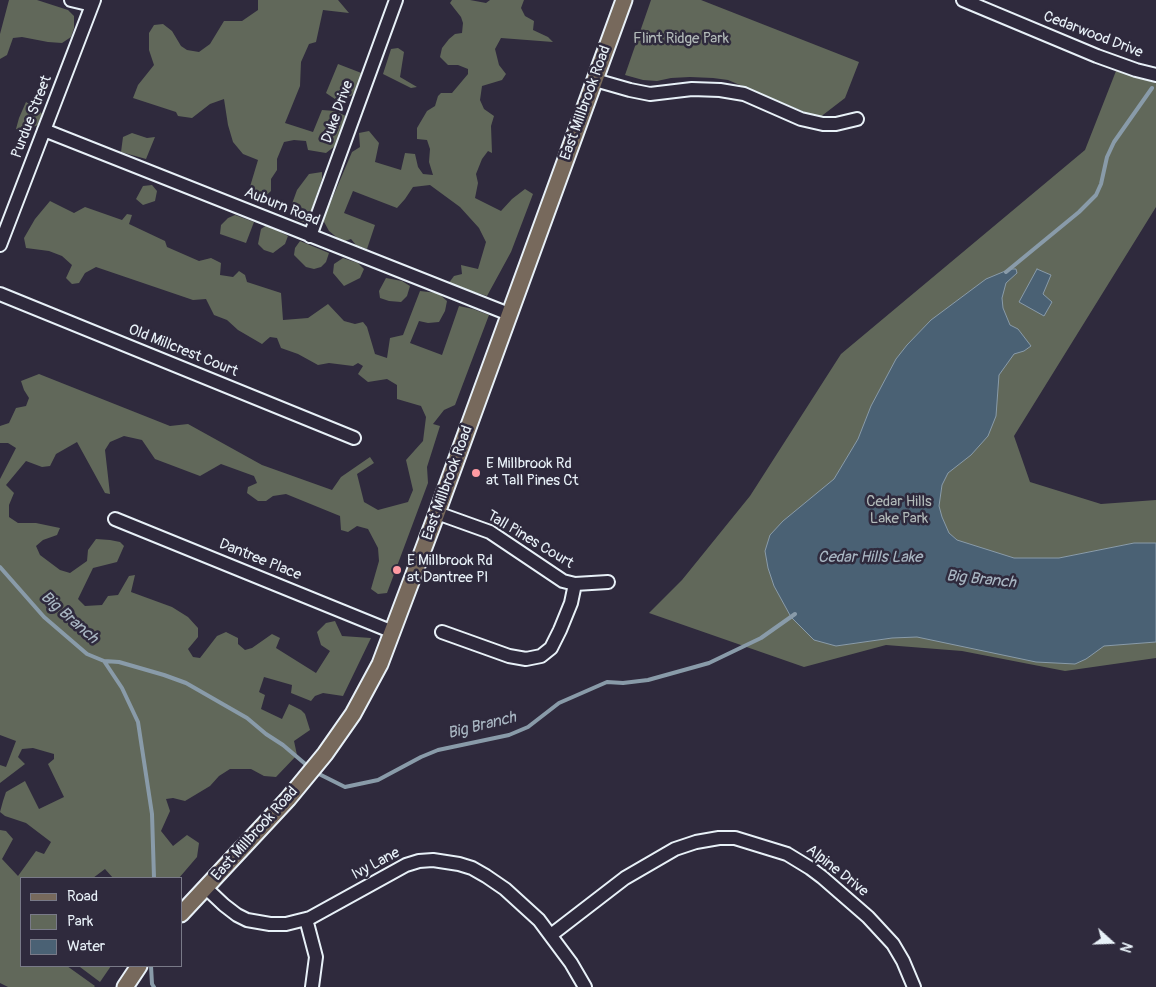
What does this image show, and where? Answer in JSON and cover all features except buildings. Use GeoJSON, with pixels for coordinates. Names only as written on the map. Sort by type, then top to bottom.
{"type":"FeatureCollection","features":[{"type":"Feature","properties":{"kind":"main road","name":"East Millbrook Road"},"geometry":{"type":"LineString","coordinates":[[182,913],[288,799],[330,748],[368,689],[394,632],[624,0]]}},
{"type":"Feature","properties":{"kind":"main road"},"geometry":{"type":"LineString","coordinates":[[125,987],[138,967]]}},
{"type":"Feature","properties":{"kind":"street"},"geometry":{"type":"LineString","coordinates":[[71,0],[93,3]]}},
{"type":"Feature","properties":{"kind":"street","name":"Duke Drive"},"geometry":{"type":"LineString","coordinates":[[310,236],[396,0]]}},
{"type":"Feature","properties":{"kind":"street","name":"Cedarwood Drive"},"geometry":{"type":"LineString","coordinates":[[963,0],[1097,56],[1156,75]]}},
{"type":"Feature","properties":{"kind":"street","name":"Purdue Street"},"geometry":{"type":"LineString","coordinates":[[0,245],[93,3]]}},
{"type":"Feature","properties":{"kind":"street"},"geometry":{"type":"LineString","coordinates":[[594,80],[650,94],[692,90],[720,90],[744,94],[801,119],[823,124],[836,124],[856,119]]}},
{"type":"Feature","properties":{"kind":"street","name":"Auburn Road"},"geometry":{"type":"LineString","coordinates":[[44,130],[509,314]]}},
{"type":"Feature","properties":{"kind":"street","name":"Old Millcrest Court"},"geometry":{"type":"LineString","coordinates":[[0,294],[354,438]]}},
{"type":"Feature","properties":{"kind":"street","name":"Tall Pines Court"},"geometry":{"type":"LineString","coordinates":[[437,513],[490,532],[558,578],[575,584],[608,582]]}},
{"type":"Feature","properties":{"kind":"street","name":"Dantree Place"},"geometry":{"type":"LineString","coordinates":[[115,519],[394,632]]}},
{"type":"Feature","properties":{"kind":"street"},"geometry":{"type":"LineString","coordinates":[[442,632],[509,656],[526,659],[541,656],[551,648],[560,630],[571,603],[575,584]]}},
{"type":"Feature","properties":{"kind":"street","name":"Alpine Drive"},"geometry":{"type":"LineString","coordinates":[[551,935],[625,878],[675,849],[704,840],[735,838],[787,854],[829,882],[868,917],[892,944],[903,961],[914,987]]}},
{"type":"Feature","properties":{"kind":"street","name":"Ivy Lane"},"geometry":{"type":"LineString","coordinates":[[206,888],[224,905],[247,920],[270,924],[286,924],[306,919],[406,865],[419,861],[433,860],[459,864],[472,868],[486,876],[519,900],[551,935],[584,987]]}},
{"type":"Feature","properties":{"kind":"street"},"geometry":{"type":"LineString","coordinates":[[306,919],[316,957],[312,987]]}},
{"type":"Feature","properties":{"kind":"green space"},"geometry":{"type":"Polygon","coordinates":[[[9,0],[37,0],[68,10],[74,16],[74,28],[71,37],[62,43],[22,37],[13,38],[7,55],[0,59],[0,34],[9,0]]]}},
{"type":"Feature","properties":{"kind":"green space"},"geometry":{"type":"Polygon","coordinates":[[[258,0],[338,0],[349,13],[323,10],[316,42],[309,44],[301,62],[300,86],[285,123],[313,132],[322,110],[335,111],[348,117],[339,143],[326,153],[308,150],[306,141],[294,140],[284,142],[277,159],[277,170],[271,179],[271,191],[262,199],[254,197],[249,190],[258,160],[243,154],[233,142],[224,99],[210,104],[192,118],[178,116],[176,112],[133,98],[138,85],[154,65],[149,50],[149,33],[154,25],[163,24],[172,31],[181,46],[187,50],[199,52],[210,44],[224,21],[242,21],[258,10],[258,0]]]}},
{"type":"Feature","properties":{"kind":"green space"},"geometry":{"type":"Polygon","coordinates":[[[452,0],[470,0],[486,3],[490,0],[524,0],[521,8],[525,16],[534,21],[533,30],[548,37],[553,42],[501,38],[495,49],[499,65],[506,74],[502,80],[482,86],[480,100],[484,109],[494,116],[491,126],[492,153],[488,151],[482,159],[476,174],[478,183],[475,198],[501,211],[525,189],[533,194],[511,252],[487,296],[448,284],[454,276],[462,274],[461,265],[478,269],[486,242],[479,228],[460,207],[430,185],[413,187],[397,208],[353,191],[344,213],[375,225],[367,249],[356,245],[351,239],[340,240],[329,231],[323,220],[352,152],[360,147],[359,133],[369,131],[379,143],[375,162],[401,170],[405,153],[415,154],[418,167],[423,174],[433,175],[429,162],[430,149],[427,140],[417,139],[417,128],[427,111],[435,106],[438,96],[441,93],[452,93],[468,74],[468,69],[458,65],[448,65],[440,57],[442,48],[449,39],[455,34],[462,33],[463,23],[461,17],[450,3],[452,0]]]}},
{"type":"Feature","properties":{"kind":"green space","name":"Flint Ridge Park"},"geometry":{"type":"Polygon","coordinates":[[[651,0],[701,0],[859,62],[845,98],[819,118],[728,80],[690,77],[657,81],[643,80],[625,75],[651,0]]]}},
{"type":"Feature","properties":{"kind":"green space"},"geometry":{"type":"Polygon","coordinates":[[[398,48],[404,52],[400,77],[417,87],[411,88],[383,74],[391,49],[398,48]]]}},
{"type":"Feature","properties":{"kind":"green space"},"geometry":{"type":"Polygon","coordinates":[[[338,64],[364,74],[356,91],[351,96],[335,99],[326,93],[338,64]]]}},
{"type":"Feature","properties":{"kind":"green space","name":"Cedar Hills Lake Park"},"geometry":{"type":"Polygon","coordinates":[[[1116,71],[1156,83],[1156,207],[1014,436],[1030,482],[1101,504],[1156,500],[1156,658],[1065,671],[962,651],[886,645],[804,667],[649,613],[682,580],[750,496],[841,354],[1085,150],[1116,71]]]}},
{"type":"Feature","properties":{"kind":"green space"},"geometry":{"type":"Polygon","coordinates":[[[26,102],[42,114],[38,125],[24,131],[16,129],[26,102]]]}},
{"type":"Feature","properties":{"kind":"green space"},"geometry":{"type":"Polygon","coordinates":[[[132,133],[147,138],[155,137],[146,159],[121,152],[123,137],[132,133]]]}},
{"type":"Feature","properties":{"kind":"green space"},"geometry":{"type":"Polygon","coordinates":[[[322,172],[322,179],[307,223],[297,220],[289,212],[297,190],[309,174],[322,172]]]}},
{"type":"Feature","properties":{"kind":"green space"},"geometry":{"type":"Polygon","coordinates":[[[152,185],[157,191],[155,201],[143,205],[136,199],[143,186],[152,185]]]}},
{"type":"Feature","properties":{"kind":"green space"},"geometry":{"type":"Polygon","coordinates":[[[50,201],[74,213],[85,207],[122,220],[127,214],[132,215],[129,224],[165,241],[167,247],[199,261],[211,258],[221,263],[220,275],[233,277],[239,271],[245,275],[247,282],[281,293],[283,320],[308,318],[328,304],[344,321],[355,324],[363,322],[367,327],[375,354],[387,358],[390,338],[403,335],[420,291],[438,293],[447,301],[445,311],[439,322],[428,323],[419,321],[410,343],[442,355],[459,306],[489,315],[455,405],[444,410],[433,424],[440,426],[427,467],[428,483],[387,593],[378,594],[371,589],[379,561],[378,548],[368,529],[357,526],[348,532],[341,530],[340,516],[286,494],[273,496],[266,501],[258,501],[247,493],[248,487],[257,483],[254,476],[221,464],[200,476],[155,459],[142,440],[124,436],[110,442],[105,450],[110,494],[105,493],[77,442],[56,454],[50,466],[42,467],[26,461],[6,485],[14,493],[9,505],[9,517],[18,523],[36,523],[60,528],[57,535],[43,540],[36,546],[40,555],[60,570],[70,573],[87,561],[88,550],[96,539],[120,542],[124,546],[117,562],[93,568],[78,599],[85,606],[102,605],[108,596],[118,595],[129,576],[135,575],[131,592],[172,607],[188,617],[198,628],[198,637],[188,649],[193,657],[200,658],[217,636],[226,632],[238,638],[238,644],[245,650],[252,648],[272,634],[280,638],[276,648],[316,673],[330,651],[321,645],[317,632],[326,623],[335,621],[342,636],[371,638],[343,696],[323,693],[315,696],[311,701],[291,693],[292,685],[264,677],[259,692],[265,695],[261,709],[282,719],[289,704],[305,714],[310,730],[294,741],[297,755],[276,777],[264,776],[251,769],[230,769],[219,776],[210,786],[185,801],[173,798],[166,799],[170,811],[161,831],[173,846],[187,835],[199,843],[197,857],[180,877],[112,877],[105,869],[94,877],[20,877],[20,967],[68,967],[94,987],[8,987],[0,983],[0,830],[6,831],[13,839],[2,859],[18,876],[36,851],[44,854],[51,842],[26,823],[5,816],[0,812],[6,792],[25,781],[39,809],[64,797],[48,764],[54,759],[54,754],[33,748],[22,749],[18,757],[25,764],[0,783],[0,765],[6,767],[16,741],[0,735],[0,479],[16,448],[8,443],[0,443],[0,426],[9,423],[16,408],[26,406],[29,398],[21,381],[39,374],[170,426],[188,424],[262,465],[332,490],[341,477],[370,457],[374,463],[357,474],[364,502],[378,510],[408,502],[413,490],[406,460],[423,441],[426,417],[421,406],[397,399],[397,385],[387,379],[368,382],[358,374],[363,366],[358,363],[353,366],[329,363],[318,365],[298,354],[281,348],[277,338],[270,337],[262,344],[238,330],[227,320],[214,315],[206,299],[193,300],[96,267],[85,273],[79,283],[72,284],[66,278],[72,265],[62,256],[49,251],[26,248],[24,238],[35,219],[50,201]]]}},
{"type":"Feature","properties":{"kind":"green space"},"geometry":{"type":"Polygon","coordinates":[[[235,215],[254,222],[246,243],[220,234],[221,225],[228,218],[235,215]]]}},
{"type":"Feature","properties":{"kind":"green space"},"geometry":{"type":"Polygon","coordinates":[[[267,225],[288,236],[285,244],[273,253],[264,250],[258,244],[261,229],[267,225]]]}},
{"type":"Feature","properties":{"kind":"green space"},"geometry":{"type":"Polygon","coordinates":[[[300,241],[329,253],[326,262],[321,267],[314,269],[306,267],[294,255],[295,248],[300,241]]]}},
{"type":"Feature","properties":{"kind":"green space"},"geometry":{"type":"Polygon","coordinates":[[[343,258],[358,263],[364,269],[360,278],[344,286],[333,273],[334,264],[343,258]]]}},
{"type":"Feature","properties":{"kind":"green space"},"geometry":{"type":"Polygon","coordinates":[[[386,278],[402,281],[410,286],[407,296],[401,302],[380,298],[379,291],[386,278]]]}},
{"type":"Feature","properties":{"kind":"green space"},"geometry":{"type":"Polygon","coordinates":[[[80,967],[110,967],[100,982],[80,967]]]}},
{"type":"Feature","properties":{"kind":"water","name":"Cedar Hills Lake"},"geometry":{"type":"Polygon","coordinates":[[[1010,269],[1016,269],[1017,273],[1006,283],[1002,298],[1003,308],[1010,325],[1018,329],[1031,346],[1024,351],[1014,354],[999,375],[996,416],[988,436],[971,455],[948,473],[942,485],[939,506],[942,517],[949,533],[957,540],[1014,558],[1059,558],[1134,543],[1156,543],[1156,642],[1104,646],[1086,659],[1075,664],[1036,662],[917,637],[892,638],[836,646],[814,640],[791,617],[774,586],[765,551],[770,535],[783,521],[834,479],[858,439],[871,406],[896,359],[907,345],[931,320],[986,279],[1010,269]]]}},
{"type":"Feature","properties":{"kind":"water"},"geometry":{"type":"Polygon","coordinates":[[[1037,269],[1051,275],[1043,294],[1052,302],[1044,316],[1019,302],[1037,269]]]}},
{"type":"Feature","properties":{"kind":"waterway"},"geometry":{"type":"LineString","coordinates":[[1006,272],[1079,212],[1096,195],[1101,184],[1107,157],[1114,142],[1152,88]]}},
{"type":"Feature","properties":{"kind":"waterway","name":"Big Branch"},"geometry":{"type":"LineString","coordinates":[[0,567],[44,617],[87,654],[104,661],[119,662],[186,683],[247,718],[310,768]]}},
{"type":"Feature","properties":{"kind":"waterway","name":"Big Branch"},"geometry":{"type":"LineString","coordinates":[[315,772],[345,787],[378,780],[438,750],[509,735],[528,727],[559,703],[607,682],[623,683],[648,680],[709,663],[761,638],[795,614]]}},
{"type":"Feature","properties":{"kind":"waterway"},"geometry":{"type":"LineString","coordinates":[[104,661],[122,688],[138,722],[152,814],[154,877]]}},
{"type":"Feature","properties":{"kind":"waterway"},"geometry":{"type":"LineString","coordinates":[[151,967],[152,984],[154,987]]}},
{"type":"Feature","properties":{"kind":"place","name":"E Millbrook Rd at Tall Pines Ct"},"geometry":{"type":"Point","coordinates":[476,473]}},
{"type":"Feature","properties":{"kind":"place","name":"E Millbrook Rd at Dantree Pl"},"geometry":{"type":"Point","coordinates":[397,570]}}]}
